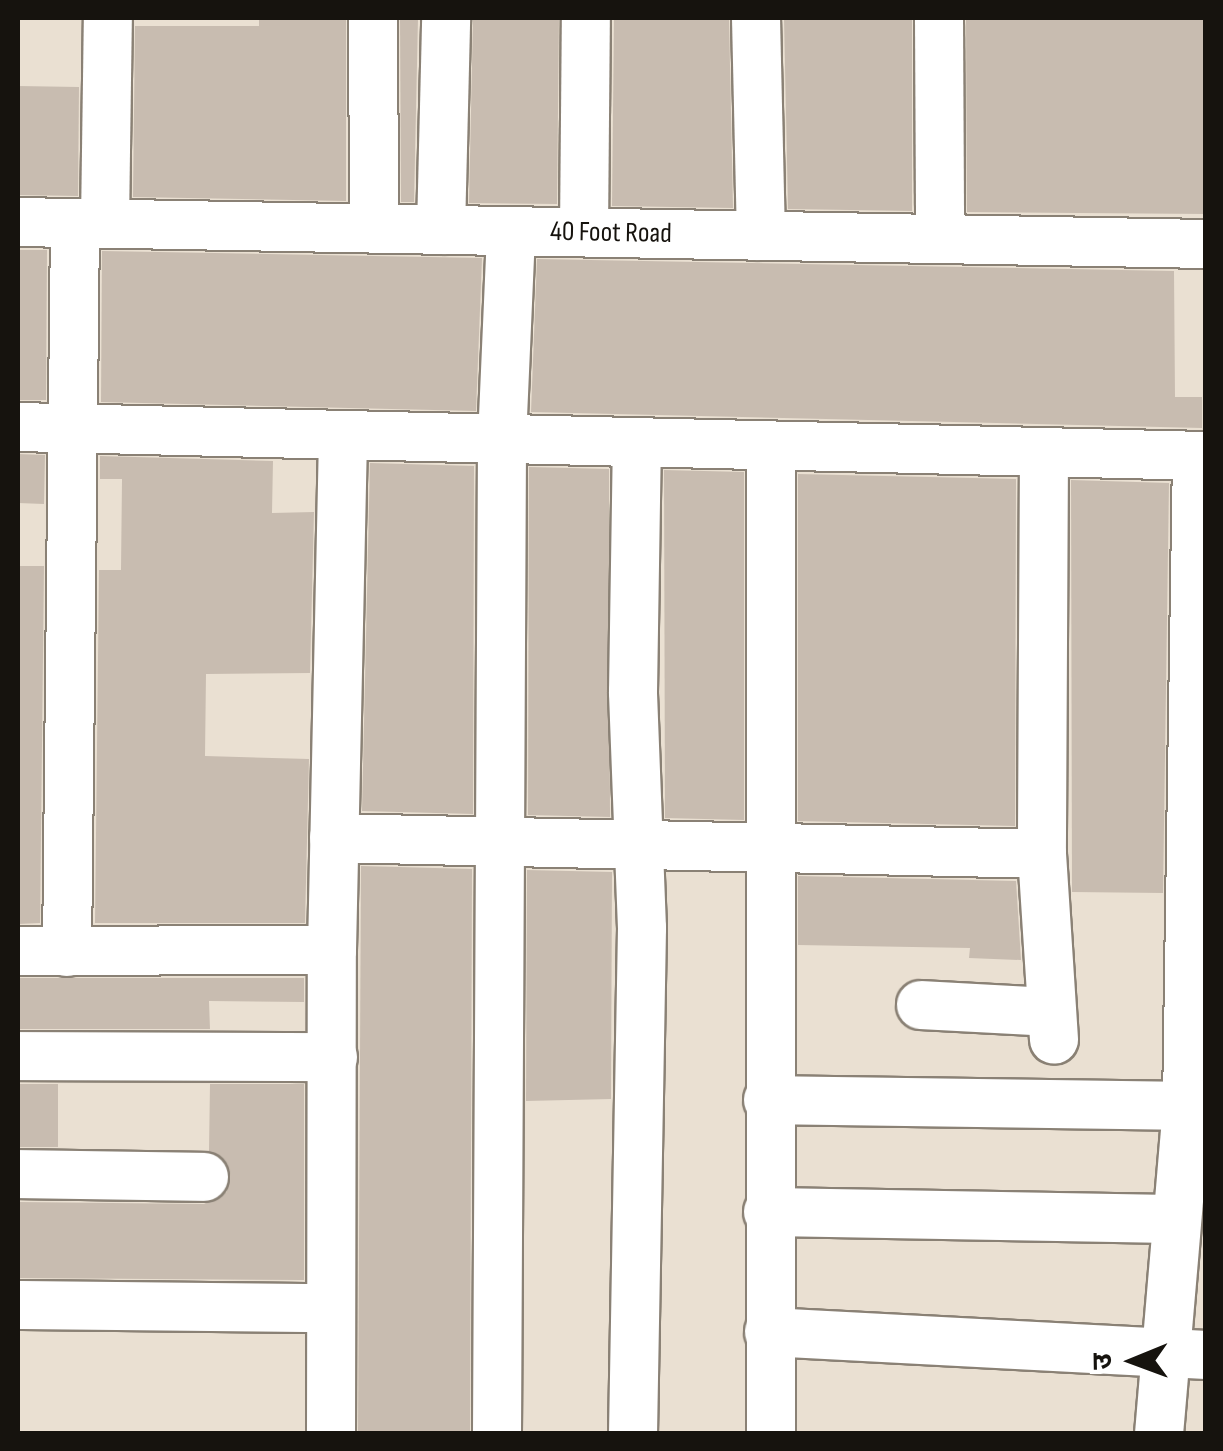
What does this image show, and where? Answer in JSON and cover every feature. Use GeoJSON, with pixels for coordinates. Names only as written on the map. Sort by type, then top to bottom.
{"type":"FeatureCollection","features":[{"type":"Feature","properties":{"kind":"street"},"geometry":{"type":"LineString","coordinates":[[67,952],[69,426],[108,18]]}},
{"type":"Feature","properties":{"kind":"street"},"geometry":{"type":"LineString","coordinates":[[372,18],[374,228]]}},
{"type":"Feature","properties":{"kind":"street"},"geometry":{"type":"LineString","coordinates":[[441,230],[446,18]]}},
{"type":"Feature","properties":{"kind":"street"},"geometry":{"type":"LineString","coordinates":[[584,232],[586,18]]}},
{"type":"Feature","properties":{"kind":"street"},"geometry":{"type":"LineString","coordinates":[[756,18],[761,236]]}},
{"type":"Feature","properties":{"kind":"street"},"geometry":{"type":"LineString","coordinates":[[939,18],[940,239]]}},
{"type":"Feature","properties":{"kind":"street","name":"40 Foot Road"},"geometry":{"type":"LineString","coordinates":[[18,222],[1206,244]]}},
{"type":"Feature","properties":{"kind":"street"},"geometry":{"type":"LineString","coordinates":[[496,1434],[502,440],[510,231]]}},
{"type":"Feature","properties":{"kind":"street"},"geometry":{"type":"LineString","coordinates":[[18,427],[1201,456],[1198,936],[1193,1080],[1176,1219],[1185,1354],[1159,1434]]}},
{"type":"Feature","properties":{"kind":"street"},"geometry":{"type":"LineString","coordinates":[[331,1434],[332,950],[343,436]]}},
{"type":"Feature","properties":{"kind":"street"},"geometry":{"type":"LineString","coordinates":[[633,1434],[637,443]]}},
{"type":"Feature","properties":{"kind":"street"},"geometry":{"type":"LineString","coordinates":[[771,1434],[768,1100],[772,448]]}},
{"type":"Feature","properties":{"kind":"street"},"geometry":{"type":"LineString","coordinates":[[921,1005],[1053,1026],[1042,854],[1044,452]]}},
{"type":"Feature","properties":{"kind":"street"},"geometry":{"type":"LineString","coordinates":[[334,838],[1042,854]]}},
{"type":"Feature","properties":{"kind":"street"},"geometry":{"type":"LineString","coordinates":[[18,950],[332,950]]}},
{"type":"Feature","properties":{"kind":"street"},"geometry":{"type":"LineString","coordinates":[[18,1056],[333,1058]]}},
{"type":"Feature","properties":{"kind":"street"},"geometry":{"type":"LineString","coordinates":[[768,1100],[1193,1080]]}},
{"type":"Feature","properties":{"kind":"street"},"geometry":{"type":"LineString","coordinates":[[18,1174],[204,1176]]}},
{"type":"Feature","properties":{"kind":"street"},"geometry":{"type":"LineString","coordinates":[[768,1212],[1176,1219]]}},
{"type":"Feature","properties":{"kind":"street"},"geometry":{"type":"LineString","coordinates":[[18,1306],[329,1308]]}},
{"type":"Feature","properties":{"kind":"street"},"geometry":{"type":"LineString","coordinates":[[769,1332],[1185,1354]]}},
{"type":"Feature","properties":{"kind":"building"},"geometry":{"type":"Polygon","coordinates":[[[400,18],[418,18],[414,202],[401,202],[400,18]]]}},
{"type":"Feature","properties":{"kind":"building"},"geometry":{"type":"Polygon","coordinates":[[[473,18],[559,18],[557,204],[469,203],[473,18]]]}},
{"type":"Feature","properties":{"kind":"building"},"geometry":{"type":"Polygon","coordinates":[[[614,18],[729,18],[733,208],[612,206],[614,18]]]}},
{"type":"Feature","properties":{"kind":"building"},"geometry":{"type":"Polygon","coordinates":[[[784,18],[912,18],[912,211],[788,209],[784,18]]]}},
{"type":"Feature","properties":{"kind":"building"},"geometry":{"type":"Polygon","coordinates":[[[966,18],[1206,19],[1206,214],[967,212],[966,18]]]}},
{"type":"Feature","properties":{"kind":"building"},"geometry":{"type":"Polygon","coordinates":[[[259,20],[346,20],[346,201],[133,197],[135,26],[259,26],[259,20]]]}},
{"type":"Feature","properties":{"kind":"building"},"geometry":{"type":"Polygon","coordinates":[[[18,86],[79,87],[78,196],[18,195],[18,86]]]}},
{"type":"Feature","properties":{"kind":"building"},"geometry":{"type":"Polygon","coordinates":[[[18,250],[47,250],[46,400],[18,400],[18,250]]]}},
{"type":"Feature","properties":{"kind":"building"},"geometry":{"type":"Polygon","coordinates":[[[102,251],[482,258],[476,411],[101,402],[102,251]]]}},
{"type":"Feature","properties":{"kind":"building"},"geometry":{"type":"Polygon","coordinates":[[[537,259],[1174,271],[1175,397],[1202,397],[1202,428],[531,412],[537,259]]]}},
{"type":"Feature","properties":{"kind":"building"},"geometry":{"type":"Polygon","coordinates":[[[18,454],[45,455],[44,504],[18,503],[18,454]]]}},
{"type":"Feature","properties":{"kind":"building"},"geometry":{"type":"Polygon","coordinates":[[[100,456],[273,461],[272,513],[314,512],[310,673],[206,674],[205,756],[309,759],[305,923],[95,923],[99,570],[121,570],[122,479],[100,479],[100,456]]]}},
{"type":"Feature","properties":{"kind":"building"},"geometry":{"type":"Polygon","coordinates":[[[370,463],[474,466],[473,814],[362,811],[370,463]]]}},
{"type":"Feature","properties":{"kind":"building"},"geometry":{"type":"Polygon","coordinates":[[[529,467],[609,469],[610,817],[528,815],[529,467]]]}},
{"type":"Feature","properties":{"kind":"building"},"geometry":{"type":"Polygon","coordinates":[[[664,470],[744,472],[744,820],[665,818],[664,470]]]}},
{"type":"Feature","properties":{"kind":"building"},"geometry":{"type":"Polygon","coordinates":[[[798,474],[1016,479],[1015,826],[798,821],[798,474]]]}},
{"type":"Feature","properties":{"kind":"building"},"geometry":{"type":"Polygon","coordinates":[[[1071,480],[1169,483],[1163,893],[1072,892],[1071,480]]]}},
{"type":"Feature","properties":{"kind":"building"},"geometry":{"type":"Polygon","coordinates":[[[18,566],[44,566],[40,923],[18,924],[18,566]]]}},
{"type":"Feature","properties":{"kind":"building"},"geometry":{"type":"Polygon","coordinates":[[[361,866],[472,869],[470,1434],[358,1434],[361,866]]]}},
{"type":"Feature","properties":{"kind":"building"},"geometry":{"type":"Polygon","coordinates":[[[527,870],[612,872],[611,1099],[526,1101],[527,870]]]}},
{"type":"Feature","properties":{"kind":"building"},"geometry":{"type":"Polygon","coordinates":[[[798,876],[1016,881],[1021,960],[969,958],[970,948],[798,945],[798,876]]]}},
{"type":"Feature","properties":{"kind":"building"},"geometry":{"type":"Polygon","coordinates":[[[18,978],[304,978],[304,1002],[209,1001],[210,1029],[18,1029],[18,978]]]}},
{"type":"Feature","properties":{"kind":"building"},"geometry":{"type":"Polygon","coordinates":[[[18,1084],[58,1084],[58,1147],[18,1147],[18,1084]]]}},
{"type":"Feature","properties":{"kind":"building"},"geometry":{"type":"Polygon","coordinates":[[[210,1084],[304,1084],[304,1280],[18,1278],[18,1202],[204,1204],[227,1192],[228,1165],[209,1151],[210,1084]]]}}]}
